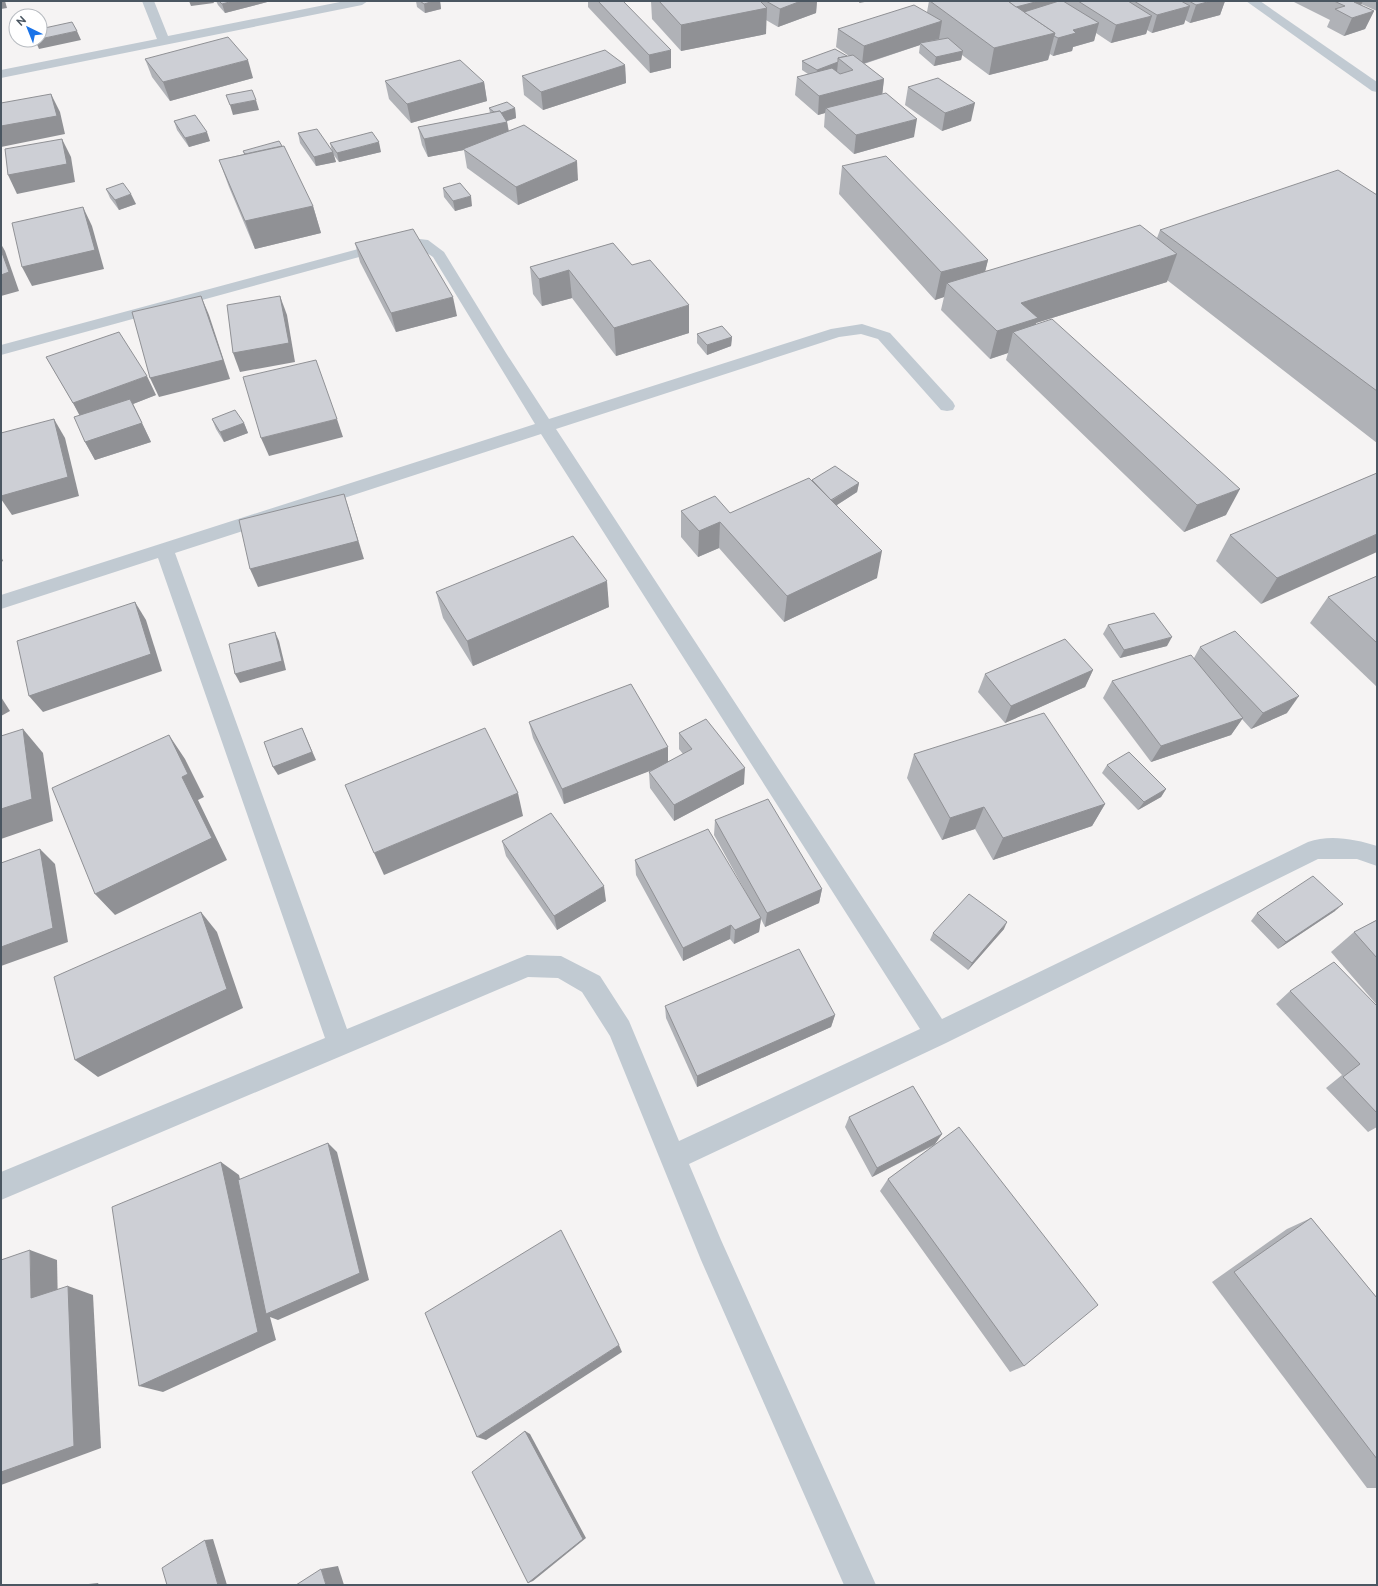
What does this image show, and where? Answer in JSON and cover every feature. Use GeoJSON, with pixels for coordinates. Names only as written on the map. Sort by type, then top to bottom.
{"type":"FeatureCollection","features":[{"type":"Feature","properties":{"kind":"street"},"geometry":{"type":"LineString","coordinates":[[148,1],[164,41]]}},
{"type":"Feature","properties":{"kind":"street"},"geometry":{"type":"LineString","coordinates":[[1,74],[362,1]]}},
{"type":"Feature","properties":{"kind":"street"},"geometry":{"type":"LineString","coordinates":[[1252,1],[1377,88]]}},
{"type":"Feature","properties":{"kind":"street"},"geometry":{"type":"LineString","coordinates":[[1,350],[403,241],[420,242],[430,246],[439,255],[498,353],[937,1034]]}},
{"type":"Feature","properties":{"kind":"street"},"geometry":{"type":"LineString","coordinates":[[1,602],[837,332],[862,329],[884,336],[947,406]]}},
{"type":"Feature","properties":{"kind":"street"},"geometry":{"type":"LineString","coordinates":[[164,550],[340,1044]]}},
{"type":"Feature","properties":{"kind":"street"},"geometry":{"type":"LineString","coordinates":[[673,1158],[937,1034],[1316,849],[1357,849],[1377,856]]}},
{"type":"Feature","properties":{"kind":"street"},"geometry":{"type":"LineString","coordinates":[[1,1186],[527,966],[561,966],[592,984],[620,1029],[711,1250],[860,1585]]}},
{"type":"Feature","properties":{"kind":"building"},"geometry":{"type":"Polygon","coordinates":[[[219,1],[233,1],[222,4],[219,1]]]}},
{"type":"Feature","properties":{"kind":"building"},"geometry":{"type":"Polygon","coordinates":[[[420,1],[434,1],[424,4],[420,1]]]}},
{"type":"Feature","properties":{"kind":"building"},"geometry":{"type":"Polygon","coordinates":[[[598,1],[623,1],[671,50],[649,55],[598,1]]]}},
{"type":"Feature","properties":{"kind":"building"},"geometry":{"type":"Polygon","coordinates":[[[659,1],[760,1],[767,8],[681,25],[659,1]]]}},
{"type":"Feature","properties":{"kind":"building"},"geometry":{"type":"Polygon","coordinates":[[[766,1],[801,1],[780,9],[766,1]]]}},
{"type":"Feature","properties":{"kind":"building"},"geometry":{"type":"Polygon","coordinates":[[[930,1],[1008,1],[1055,33],[994,48],[930,1]]]}},
{"type":"Feature","properties":{"kind":"building"},"geometry":{"type":"Polygon","coordinates":[[[1008,1],[1039,1],[1016,7],[1008,1]]]}},
{"type":"Feature","properties":{"kind":"building"},"geometry":{"type":"Polygon","coordinates":[[[1063,1],[1099,23],[1073,30],[1076,33],[1058,38],[1054,36],[1055,33],[1024,12],[1063,1]]]}},
{"type":"Feature","properties":{"kind":"building"},"geometry":{"type":"Polygon","coordinates":[[[1078,1],[1128,1],[1152,16],[1116,25],[1078,1]]]}},
{"type":"Feature","properties":{"kind":"building"},"geometry":{"type":"Polygon","coordinates":[[[1134,1],[1181,1],[1190,6],[1157,15],[1134,1]]]}},
{"type":"Feature","properties":{"kind":"building"},"geometry":{"type":"Polygon","coordinates":[[[1189,1],[1211,1],[1196,5],[1189,1]]]}},
{"type":"Feature","properties":{"kind":"building"},"geometry":{"type":"Polygon","coordinates":[[[1334,1],[1357,1],[1354,2],[1374,11],[1352,18],[1335,9],[1345,6],[1334,1]]]}},
{"type":"Feature","properties":{"kind":"building"},"geometry":{"type":"Polygon","coordinates":[[[914,5],[942,21],[864,46],[838,29],[914,5]]]}},
{"type":"Feature","properties":{"kind":"building"},"geometry":{"type":"Polygon","coordinates":[[[72,22],[77,31],[48,37],[48,27],[72,22]]]}},
{"type":"Feature","properties":{"kind":"building"},"geometry":{"type":"Polygon","coordinates":[[[228,37],[248,60],[163,82],[145,59],[228,37]]]}},
{"type":"Feature","properties":{"kind":"building"},"geometry":{"type":"Polygon","coordinates":[[[948,38],[963,51],[936,57],[920,43],[948,38]]]}},
{"type":"Feature","properties":{"kind":"building"},"geometry":{"type":"Polygon","coordinates":[[[835,49],[847,56],[838,58],[838,62],[817,70],[802,61],[835,49]]]}},
{"type":"Feature","properties":{"kind":"building"},"geometry":{"type":"Polygon","coordinates":[[[605,50],[625,65],[541,92],[522,76],[605,50]]]}},
{"type":"Feature","properties":{"kind":"building"},"geometry":{"type":"Polygon","coordinates":[[[853,55],[884,79],[819,96],[797,77],[832,68],[840,74],[853,70],[838,58],[853,55]]]}},
{"type":"Feature","properties":{"kind":"building"},"geometry":{"type":"Polygon","coordinates":[[[460,60],[484,82],[407,104],[385,81],[460,60]]]}},
{"type":"Feature","properties":{"kind":"building"},"geometry":{"type":"Polygon","coordinates":[[[938,78],[975,103],[945,113],[908,87],[938,78]]]}},
{"type":"Feature","properties":{"kind":"building"},"geometry":{"type":"Polygon","coordinates":[[[252,90],[256,100],[230,105],[226,95],[252,90]]]}},
{"type":"Feature","properties":{"kind":"building"},"geometry":{"type":"Polygon","coordinates":[[[886,93],[917,119],[856,135],[826,108],[886,93]]]}},
{"type":"Feature","properties":{"kind":"building"},"geometry":{"type":"Polygon","coordinates":[[[51,94],[57,116],[1,126],[1,103],[51,94]]]}},
{"type":"Feature","properties":{"kind":"building"},"geometry":{"type":"Polygon","coordinates":[[[507,102],[515,108],[501,113],[500,111],[494,112],[489,108],[507,102]]]}},
{"type":"Feature","properties":{"kind":"building"},"geometry":{"type":"Polygon","coordinates":[[[500,111],[507,122],[424,139],[418,127],[500,111]]]}},
{"type":"Feature","properties":{"kind":"building"},"geometry":{"type":"Polygon","coordinates":[[[195,115],[207,132],[185,138],[174,121],[195,115]]]}},
{"type":"Feature","properties":{"kind":"building"},"geometry":{"type":"Polygon","coordinates":[[[524,125],[577,161],[516,187],[463,149],[524,125]]]}},
{"type":"Feature","properties":{"kind":"building"},"geometry":{"type":"Polygon","coordinates":[[[317,129],[333,152],[314,157],[298,133],[317,129]]]}},
{"type":"Feature","properties":{"kind":"building"},"geometry":{"type":"Polygon","coordinates":[[[372,132],[379,142],[337,153],[330,143],[372,132]]]}},
{"type":"Feature","properties":{"kind":"building"},"geometry":{"type":"Polygon","coordinates":[[[62,139],[67,164],[8,175],[5,149],[62,139]]]}},
{"type":"Feature","properties":{"kind":"building"},"geometry":{"type":"Polygon","coordinates":[[[279,141],[282,146],[245,154],[243,151],[279,141]]]}},
{"type":"Feature","properties":{"kind":"building"},"geometry":{"type":"Polygon","coordinates":[[[284,146],[313,206],[245,221],[219,160],[284,146]]]}},
{"type":"Feature","properties":{"kind":"building"},"geometry":{"type":"Polygon","coordinates":[[[886,156],[988,260],[941,272],[842,166],[886,156]]]}},
{"type":"Feature","properties":{"kind":"building"},"geometry":{"type":"Polygon","coordinates":[[[1338,170],[1377,195],[1377,391],[1160,230],[1338,170]]]}},
{"type":"Feature","properties":{"kind":"building"},"geometry":{"type":"Polygon","coordinates":[[[123,183],[131,194],[115,200],[106,189],[123,183]]]}},
{"type":"Feature","properties":{"kind":"building"},"geometry":{"type":"Polygon","coordinates":[[[460,183],[471,196],[453,201],[443,188],[460,183]]]}},
{"type":"Feature","properties":{"kind":"building"},"geometry":{"type":"Polygon","coordinates":[[[83,207],[95,250],[22,267],[12,223],[83,207]]]}},
{"type":"Feature","properties":{"kind":"building"},"geometry":{"type":"Polygon","coordinates":[[[1140,225],[1177,254],[1021,303],[1038,318],[997,331],[947,283],[1140,225]]]}},
{"type":"Feature","properties":{"kind":"building"},"geometry":{"type":"Polygon","coordinates":[[[413,229],[453,297],[391,313],[355,243],[413,229]]]}},
{"type":"Feature","properties":{"kind":"building"},"geometry":{"type":"Polygon","coordinates":[[[613,243],[632,265],[650,260],[689,305],[614,328],[569,270],[539,279],[530,267],[613,243]]]}},
{"type":"Feature","properties":{"kind":"building"},"geometry":{"type":"Polygon","coordinates":[[[1,250],[9,272],[1,275],[1,250]]]}},
{"type":"Feature","properties":{"kind":"building"},"geometry":{"type":"Polygon","coordinates":[[[201,296],[223,360],[150,378],[132,312],[201,296]]]}},
{"type":"Feature","properties":{"kind":"building"},"geometry":{"type":"Polygon","coordinates":[[[280,296],[289,343],[233,353],[227,305],[280,296]]]}},
{"type":"Feature","properties":{"kind":"building"},"geometry":{"type":"Polygon","coordinates":[[[1052,319],[1240,489],[1197,505],[1013,332],[1052,319]]]}},
{"type":"Feature","properties":{"kind":"building"},"geometry":{"type":"Polygon","coordinates":[[[722,326],[732,337],[707,345],[697,334],[722,326]]]}},
{"type":"Feature","properties":{"kind":"building"},"geometry":{"type":"Polygon","coordinates":[[[119,332],[147,376],[73,403],[46,357],[119,332]]]}},
{"type":"Feature","properties":{"kind":"building"},"geometry":{"type":"Polygon","coordinates":[[[316,360],[337,419],[261,438],[243,377],[316,360]]]}},
{"type":"Feature","properties":{"kind":"building"},"geometry":{"type":"Polygon","coordinates":[[[130,399],[142,423],[85,442],[74,417],[130,399]]]}},
{"type":"Feature","properties":{"kind":"building"},"geometry":{"type":"Polygon","coordinates":[[[235,410],[244,423],[220,432],[212,419],[235,410]]]}},
{"type":"Feature","properties":{"kind":"building"},"geometry":{"type":"Polygon","coordinates":[[[54,419],[68,477],[1,496],[1,433],[54,419]]]}},
{"type":"Feature","properties":{"kind":"building"},"geometry":{"type":"Polygon","coordinates":[[[835,466],[859,483],[831,500],[812,480],[835,466]]]}},
{"type":"Feature","properties":{"kind":"building"},"geometry":{"type":"Polygon","coordinates":[[[1377,473],[1377,534],[1277,578],[1230,535],[1377,473]]]}},
{"type":"Feature","properties":{"kind":"building"},"geometry":{"type":"Polygon","coordinates":[[[809,478],[882,551],[787,596],[720,522],[699,531],[681,511],[715,496],[730,513],[809,478]]]}},
{"type":"Feature","properties":{"kind":"building"},"geometry":{"type":"Polygon","coordinates":[[[344,494],[358,541],[250,569],[239,520],[344,494]]]}},
{"type":"Feature","properties":{"kind":"building"},"geometry":{"type":"Polygon","coordinates":[[[573,536],[607,581],[467,641],[436,592],[573,536]]]}},
{"type":"Feature","properties":{"kind":"building"},"geometry":{"type":"Polygon","coordinates":[[[1377,576],[1377,643],[1328,597],[1377,576]]]}},
{"type":"Feature","properties":{"kind":"building"},"geometry":{"type":"Polygon","coordinates":[[[135,602],[151,654],[29,696],[17,641],[135,602]]]}},
{"type":"Feature","properties":{"kind":"building"},"geometry":{"type":"Polygon","coordinates":[[[1154,613],[1172,637],[1124,650],[1108,625],[1154,613]]]}},
{"type":"Feature","properties":{"kind":"building"},"geometry":{"type":"Polygon","coordinates":[[[1235,631],[1299,696],[1263,713],[1200,647],[1235,631]]]}},
{"type":"Feature","properties":{"kind":"building"},"geometry":{"type":"Polygon","coordinates":[[[275,632],[282,661],[235,674],[229,644],[275,632]]]}},
{"type":"Feature","properties":{"kind":"building"},"geometry":{"type":"Polygon","coordinates":[[[1065,639],[1093,670],[1011,706],[985,674],[1065,639]]]}},
{"type":"Feature","properties":{"kind":"building"},"geometry":{"type":"Polygon","coordinates":[[[1191,655],[1243,718],[1161,746],[1112,681],[1191,655]]]}},
{"type":"Feature","properties":{"kind":"building"},"geometry":{"type":"Polygon","coordinates":[[[631,684],[668,747],[562,789],[529,722],[631,684]]]}},
{"type":"Feature","properties":{"kind":"building"},"geometry":{"type":"Polygon","coordinates":[[[1044,713],[1105,804],[1003,838],[984,807],[950,818],[914,754],[1044,713]]]}},
{"type":"Feature","properties":{"kind":"building"},"geometry":{"type":"Polygon","coordinates":[[[706,719],[745,768],[674,805],[649,772],[692,749],[679,733],[706,719]]]}},
{"type":"Feature","properties":{"kind":"building"},"geometry":{"type":"Polygon","coordinates":[[[302,728],[312,752],[273,767],[264,742],[302,728]]]}},
{"type":"Feature","properties":{"kind":"building"},"geometry":{"type":"Polygon","coordinates":[[[485,728],[518,793],[374,853],[345,785],[485,728]]]}},
{"type":"Feature","properties":{"kind":"building"},"geometry":{"type":"Polygon","coordinates":[[[23,729],[32,799],[1,809],[1,736],[23,729]]]}},
{"type":"Feature","properties":{"kind":"building"},"geometry":{"type":"Polygon","coordinates":[[[169,735],[188,774],[182,777],[212,838],[95,894],[52,788],[169,735]]]}},
{"type":"Feature","properties":{"kind":"building"},"geometry":{"type":"Polygon","coordinates":[[[1129,752],[1166,789],[1144,802],[1107,765],[1129,752]]]}},
{"type":"Feature","properties":{"kind":"building"},"geometry":{"type":"Polygon","coordinates":[[[768,799],[822,889],[767,913],[715,820],[768,799]]]}},
{"type":"Feature","properties":{"kind":"building"},"geometry":{"type":"Polygon","coordinates":[[[551,813],[604,886],[554,916],[502,841],[551,813]]]}},
{"type":"Feature","properties":{"kind":"building"},"geometry":{"type":"Polygon","coordinates":[[[708,829],[761,918],[735,930],[731,925],[683,948],[635,860],[708,829]]]}},
{"type":"Feature","properties":{"kind":"building"},"geometry":{"type":"Polygon","coordinates":[[[40,849],[53,928],[1,947],[1,863],[40,849]]]}},
{"type":"Feature","properties":{"kind":"building"},"geometry":{"type":"Polygon","coordinates":[[[1313,876],[1343,904],[1286,942],[1257,913],[1313,876]]]}},
{"type":"Feature","properties":{"kind":"building"},"geometry":{"type":"Polygon","coordinates":[[[969,894],[1007,922],[972,963],[933,933],[969,894]]]}},
{"type":"Feature","properties":{"kind":"building"},"geometry":{"type":"Polygon","coordinates":[[[201,912],[227,989],[75,1060],[54,977],[201,912]]]}},
{"type":"Feature","properties":{"kind":"building"},"geometry":{"type":"Polygon","coordinates":[[[1377,920],[1377,958],[1354,932],[1377,920]]]}},
{"type":"Feature","properties":{"kind":"building"},"geometry":{"type":"Polygon","coordinates":[[[799,949],[835,1015],[697,1076],[665,1006],[799,949]]]}},
{"type":"Feature","properties":{"kind":"building"},"geometry":{"type":"Polygon","coordinates":[[[1334,962],[1377,1006],[1377,1113],[1343,1077],[1360,1064],[1290,991],[1334,962]]]}},
{"type":"Feature","properties":{"kind":"building"},"geometry":{"type":"Polygon","coordinates":[[[913,1086],[942,1134],[877,1168],[849,1117],[913,1086]]]}},
{"type":"Feature","properties":{"kind":"building"},"geometry":{"type":"Polygon","coordinates":[[[959,1127],[1098,1305],[1024,1366],[888,1179],[959,1127]]]}},
{"type":"Feature","properties":{"kind":"building"},"geometry":{"type":"Polygon","coordinates":[[[328,1143],[360,1273],[266,1314],[238,1180],[328,1143]]]}},
{"type":"Feature","properties":{"kind":"building"},"geometry":{"type":"Polygon","coordinates":[[[221,1162],[258,1332],[139,1386],[112,1207],[221,1162]]]}},
{"type":"Feature","properties":{"kind":"building"},"geometry":{"type":"Polygon","coordinates":[[[1311,1218],[1377,1298],[1377,1459],[1234,1272],[1311,1218]]]}},
{"type":"Feature","properties":{"kind":"building"},"geometry":{"type":"Polygon","coordinates":[[[561,1230],[619,1345],[477,1437],[425,1313],[561,1230]]]}},
{"type":"Feature","properties":{"kind":"building"},"geometry":{"type":"Polygon","coordinates":[[[30,1250],[31,1298],[68,1286],[74,1446],[1,1472],[1,1260],[30,1250]]]}},
{"type":"Feature","properties":{"kind":"building"},"geometry":{"type":"Polygon","coordinates":[[[525,1431],[583,1539],[528,1583],[472,1472],[525,1431]]]}},
{"type":"Feature","properties":{"kind":"building"},"geometry":{"type":"Polygon","coordinates":[[[205,1540],[218,1585],[167,1585],[162,1568],[205,1540]]]}},
{"type":"Feature","properties":{"kind":"building"},"geometry":{"type":"Polygon","coordinates":[[[321,1569],[326,1585],[296,1585],[321,1569]]]}}]}
